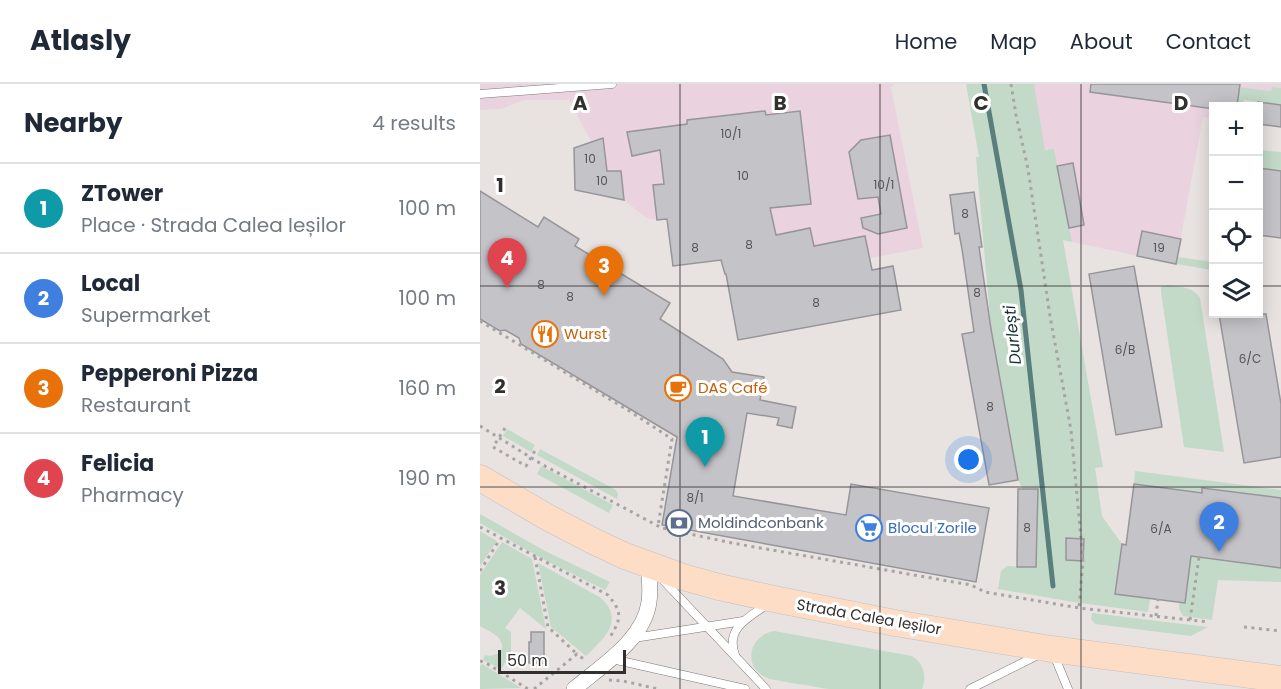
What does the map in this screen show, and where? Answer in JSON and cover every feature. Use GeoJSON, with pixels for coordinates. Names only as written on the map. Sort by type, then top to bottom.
{"type":"FeatureCollection","features":[{"type":"Feature","properties":{"kind":"main road","name":"Strada Calea Ieșilor"},"geometry":{"type":"LineString","coordinates":[[480,478],[593,541],[648,565],[719,587],[896,623],[1051,649],[1232,677],[1281,679]]}},
{"type":"Feature","properties":{"kind":"street"},"geometry":{"type":"LineString","coordinates":[[574,689],[634,638],[642,625],[649,603],[648,565]]}},
{"type":"Feature","properties":{"kind":"lane"},"geometry":{"type":"LineString","coordinates":[[480,93],[612,84]]}},
{"type":"Feature","properties":{"kind":"lane"},"geometry":{"type":"LineString","coordinates":[[648,565],[766,689]]}},
{"type":"Feature","properties":{"kind":"lane"},"geometry":{"type":"LineString","coordinates":[[736,659],[732,641],[733,634],[743,621],[774,599]]}},
{"type":"Feature","properties":{"kind":"lane"},"geometry":{"type":"LineString","coordinates":[[634,638],[743,621]]}},
{"type":"Feature","properties":{"kind":"lane"},"geometry":{"type":"LineString","coordinates":[[970,689],[1051,649],[1068,689]]}},
{"type":"Feature","properties":{"kind":"lane"},"geometry":{"type":"LineString","coordinates":[[610,658],[746,689]]}},
{"type":"Feature","properties":{"kind":"path"},"geometry":{"type":"LineString","coordinates":[[1011,84],[1028,169],[1050,316],[1071,430],[1083,561],[1079,608]]}},
{"type":"Feature","properties":{"kind":"path"},"geometry":{"type":"LineString","coordinates":[[480,321],[672,439],[658,525]]}},
{"type":"Feature","properties":{"kind":"path"},"geometry":{"type":"LineString","coordinates":[[480,426],[531,457],[662,528],[732,543],[971,585],[985,592],[1079,608],[1209,622]]}},
{"type":"Feature","properties":{"kind":"path"},"geometry":{"type":"LineString","coordinates":[[505,428],[493,447],[526,466],[537,447]]}},
{"type":"Feature","properties":{"kind":"path"},"geometry":{"type":"LineString","coordinates":[[480,527],[608,596],[617,606],[619,615],[616,627],[608,640]]}},
{"type":"Feature","properties":{"kind":"path"},"geometry":{"type":"LineString","coordinates":[[480,571],[500,538]]}},
{"type":"Feature","properties":{"kind":"path"},"geometry":{"type":"LineString","coordinates":[[535,557],[548,627],[586,661]]}},
{"type":"Feature","properties":{"kind":"path"},"geometry":{"type":"LineString","coordinates":[[1190,620],[1199,557]]}},
{"type":"Feature","properties":{"kind":"path"},"geometry":{"type":"LineString","coordinates":[[1156,616],[1158,599]]}},
{"type":"Feature","properties":{"kind":"path"},"geometry":{"type":"LineString","coordinates":[[1244,627],[1281,631]]}},
{"type":"Feature","properties":{"kind":"path"},"geometry":{"type":"LineString","coordinates":[[534,689],[577,654]]}},
{"type":"Feature","properties":{"kind":"path"},"geometry":{"type":"LineString","coordinates":[[480,661],[528,689]]}},
{"type":"Feature","properties":{"kind":"path"},"geometry":{"type":"LineString","coordinates":[[605,681],[623,681],[658,689]]}},
{"type":"Feature","properties":{"kind":"shaded area"},"geometry":{"type":"Polygon","coordinates":[[[480,84],[895,84],[891,87],[923,248],[786,274],[770,208],[657,220],[646,218],[624,200],[575,190],[574,148],[591,141],[569,100],[524,100],[501,109],[480,110],[480,84]]]}},
{"type":"Feature","properties":{"kind":"shaded area"},"geometry":{"type":"Polygon","coordinates":[[[1033,84],[1281,84],[1281,88],[1272,87],[1271,91],[1240,87],[1238,102],[1209,102],[1209,118],[1203,117],[1176,264],[1072,242],[1054,149],[1045,150],[1033,84]]]}},
{"type":"Feature","properties":{"kind":"green space"},"geometry":{"type":"Polygon","coordinates":[[[966,84],[1034,84],[1045,150],[1054,149],[1072,242],[1063,240],[1103,467],[1095,468],[1102,516],[1122,544],[1115,594],[1150,599],[1148,612],[998,589],[1001,571],[1007,566],[1036,567],[1038,489],[1023,489],[1018,480],[991,329],[976,157],[979,157],[966,84]]]}},
{"type":"Feature","properties":{"kind":"green space"},"geometry":{"type":"Polygon","coordinates":[[[1240,87],[1271,91],[1272,87],[1281,88],[1281,105],[1244,100],[1238,102],[1240,87]]]}},
{"type":"Feature","properties":{"kind":"green space"},"geometry":{"type":"Polygon","coordinates":[[[1263,150],[1281,152],[1281,171],[1263,169],[1263,150]]]}},
{"type":"Feature","properties":{"kind":"green space"},"geometry":{"type":"Polygon","coordinates":[[[1177,257],[1209,261],[1209,269],[1176,264],[1177,257]]]}},
{"type":"Feature","properties":{"kind":"green space"},"geometry":{"type":"Polygon","coordinates":[[[1167,285],[1190,289],[1200,298],[1224,452],[1184,447],[1161,292],[1161,287],[1167,285]]]}},
{"type":"Feature","properties":{"kind":"green space"},"geometry":{"type":"Polygon","coordinates":[[[507,429],[535,445],[531,452],[503,436],[507,429]]]}},
{"type":"Feature","properties":{"kind":"green space"},"geometry":{"type":"Polygon","coordinates":[[[540,449],[616,490],[617,499],[537,455],[540,449]]]}},
{"type":"Feature","properties":{"kind":"green space"},"geometry":{"type":"Polygon","coordinates":[[[541,466],[613,505],[609,513],[537,474],[541,466]]]}},
{"type":"Feature","properties":{"kind":"green space"},"geometry":{"type":"Polygon","coordinates":[[[1135,471],[1281,490],[1281,498],[1202,489],[1202,493],[1134,484],[1135,471]]]}},
{"type":"Feature","properties":{"kind":"green space"},"geometry":{"type":"Polygon","coordinates":[[[480,514],[545,551],[610,582],[605,590],[539,557],[480,523],[480,514]]]}},
{"type":"Feature","properties":{"kind":"green space"},"geometry":{"type":"Polygon","coordinates":[[[480,531],[497,541],[480,566],[480,531]]]}},
{"type":"Feature","properties":{"kind":"green space"},"geometry":{"type":"Polygon","coordinates":[[[502,542],[532,559],[546,629],[520,608],[505,628],[511,632],[511,654],[501,669],[483,660],[485,655],[499,653],[502,644],[499,638],[480,626],[480,575],[502,542]]]}},
{"type":"Feature","properties":{"kind":"green space"},"geometry":{"type":"Polygon","coordinates":[[[1191,556],[1281,568],[1281,582],[1218,580],[1212,620],[1183,616],[1179,609],[1179,602],[1185,602],[1191,556]]]}},
{"type":"Feature","properties":{"kind":"green space"},"geometry":{"type":"Polygon","coordinates":[[[538,563],[601,598],[608,606],[612,622],[609,629],[586,656],[551,627],[538,563]]]}},
{"type":"Feature","properties":{"kind":"green space"},"geometry":{"type":"Polygon","coordinates":[[[1092,613],[1208,627],[1191,636],[1095,624],[1091,619],[1092,613]]]}},
{"type":"Feature","properties":{"kind":"green space"},"geometry":{"type":"Polygon","coordinates":[[[774,631],[912,656],[923,671],[922,689],[829,689],[770,679],[761,675],[755,668],[751,654],[758,639],[774,631]]]}},
{"type":"Feature","properties":{"kind":"green space"},"geometry":{"type":"Polygon","coordinates":[[[482,664],[521,688],[480,689],[480,666],[482,664]]]}},
{"type":"Feature","properties":{"kind":"building"},"geometry":{"type":"Polygon","coordinates":[[[1091,84],[1240,84],[1238,102],[1209,102],[1209,108],[1090,92],[1091,84]]]}},
{"type":"Feature","properties":{"kind":"building"},"geometry":{"type":"Polygon","coordinates":[[[1263,103],[1281,105],[1281,127],[1263,125],[1263,103]]]}},
{"type":"Feature","properties":{"kind":"building"},"geometry":{"type":"Polygon","coordinates":[[[765,111],[766,115],[800,111],[811,204],[770,208],[776,235],[810,228],[814,246],[865,236],[872,270],[893,266],[901,310],[738,340],[726,274],[721,260],[673,266],[667,219],[657,220],[653,185],[664,184],[660,150],[632,156],[627,132],[687,124],[687,120],[765,111]]]}},
{"type":"Feature","properties":{"kind":"building"},"geometry":{"type":"Polygon","coordinates":[[[890,135],[907,228],[878,234],[863,228],[861,218],[881,214],[878,197],[858,199],[849,152],[861,140],[890,135]]]}},
{"type":"Feature","properties":{"kind":"building"},"geometry":{"type":"Polygon","coordinates":[[[603,138],[607,171],[621,171],[624,200],[575,190],[574,148],[603,138]]]}},
{"type":"Feature","properties":{"kind":"building"},"geometry":{"type":"Polygon","coordinates":[[[1073,163],[1084,225],[1069,228],[1057,166],[1073,163]]]}},
{"type":"Feature","properties":{"kind":"building"},"geometry":{"type":"Polygon","coordinates":[[[1263,169],[1281,171],[1281,238],[1263,236],[1263,169]]]}},
{"type":"Feature","properties":{"kind":"building"},"geometry":{"type":"Polygon","coordinates":[[[480,191],[538,227],[544,217],[579,239],[575,246],[670,303],[660,319],[723,359],[732,372],[764,377],[760,400],[796,407],[792,428],[777,425],[779,418],[747,413],[733,496],[846,515],[851,484],[989,508],[976,582],[662,525],[677,437],[521,344],[519,338],[505,330],[500,331],[480,319],[480,191]]]}},
{"type":"Feature","properties":{"kind":"building"},"geometry":{"type":"Polygon","coordinates":[[[974,192],[982,247],[979,247],[991,329],[1018,480],[989,485],[962,334],[974,332],[962,249],[959,233],[955,234],[950,195],[974,192]]]}},
{"type":"Feature","properties":{"kind":"building"},"geometry":{"type":"Polygon","coordinates":[[[1142,231],[1181,239],[1176,264],[1137,256],[1142,231]]]}},
{"type":"Feature","properties":{"kind":"building"},"geometry":{"type":"Polygon","coordinates":[[[1134,266],[1162,427],[1116,435],[1089,274],[1134,266]]]}},
{"type":"Feature","properties":{"kind":"building"},"geometry":{"type":"Polygon","coordinates":[[[1263,314],[1266,314],[1281,404],[1281,457],[1244,463],[1220,318],[1263,318],[1263,314]]]}},
{"type":"Feature","properties":{"kind":"building"},"geometry":{"type":"Polygon","coordinates":[[[1134,484],[1202,493],[1202,488],[1281,498],[1281,568],[1191,556],[1185,603],[1115,594],[1122,544],[1126,545],[1134,484]]]}},
{"type":"Feature","properties":{"kind":"building"},"geometry":{"type":"Polygon","coordinates":[[[1018,489],[1038,489],[1036,567],[1017,567],[1018,489]]]}},
{"type":"Feature","properties":{"kind":"building"},"geometry":{"type":"Polygon","coordinates":[[[1066,538],[1084,539],[1083,561],[1066,560],[1066,538]]]}},
{"type":"Feature","properties":{"kind":"building"},"geometry":{"type":"Polygon","coordinates":[[[531,632],[544,632],[544,663],[529,663],[531,632]]]}},
{"type":"Feature","properties":{"kind":"waterway","name":"Durlești"},"geometry":{"type":"LineString","coordinates":[[984,84],[1021,290],[1053,586]]}},
{"type":"Feature","properties":{"kind":"place","name":"Felicia"},"geometry":{"type":"Point","coordinates":[507,288]}},
{"type":"Feature","properties":{"kind":"place","name":"Pepperoni Pizza"},"geometry":{"type":"Point","coordinates":[604,296]}},
{"type":"Feature","properties":{"kind":"place","name":"Wurst"},"geometry":{"type":"Point","coordinates":[545,334]}},
{"type":"Feature","properties":{"kind":"place","name":"DAS Café"},"geometry":{"type":"Point","coordinates":[678,388]}},
{"type":"Feature","properties":{"kind":"place","name":"ZTower"},"geometry":{"type":"Point","coordinates":[705,467]}},
{"type":"Feature","properties":{"kind":"place","name":"Moldindconbank"},"geometry":{"type":"Point","coordinates":[679,523]}},
{"type":"Feature","properties":{"kind":"place","name":"Blocul Zorile"},"geometry":{"type":"Point","coordinates":[869,528]}},
{"type":"Feature","properties":{"kind":"place","name":"Local"},"geometry":{"type":"Point","coordinates":[1219,552]}}]}
